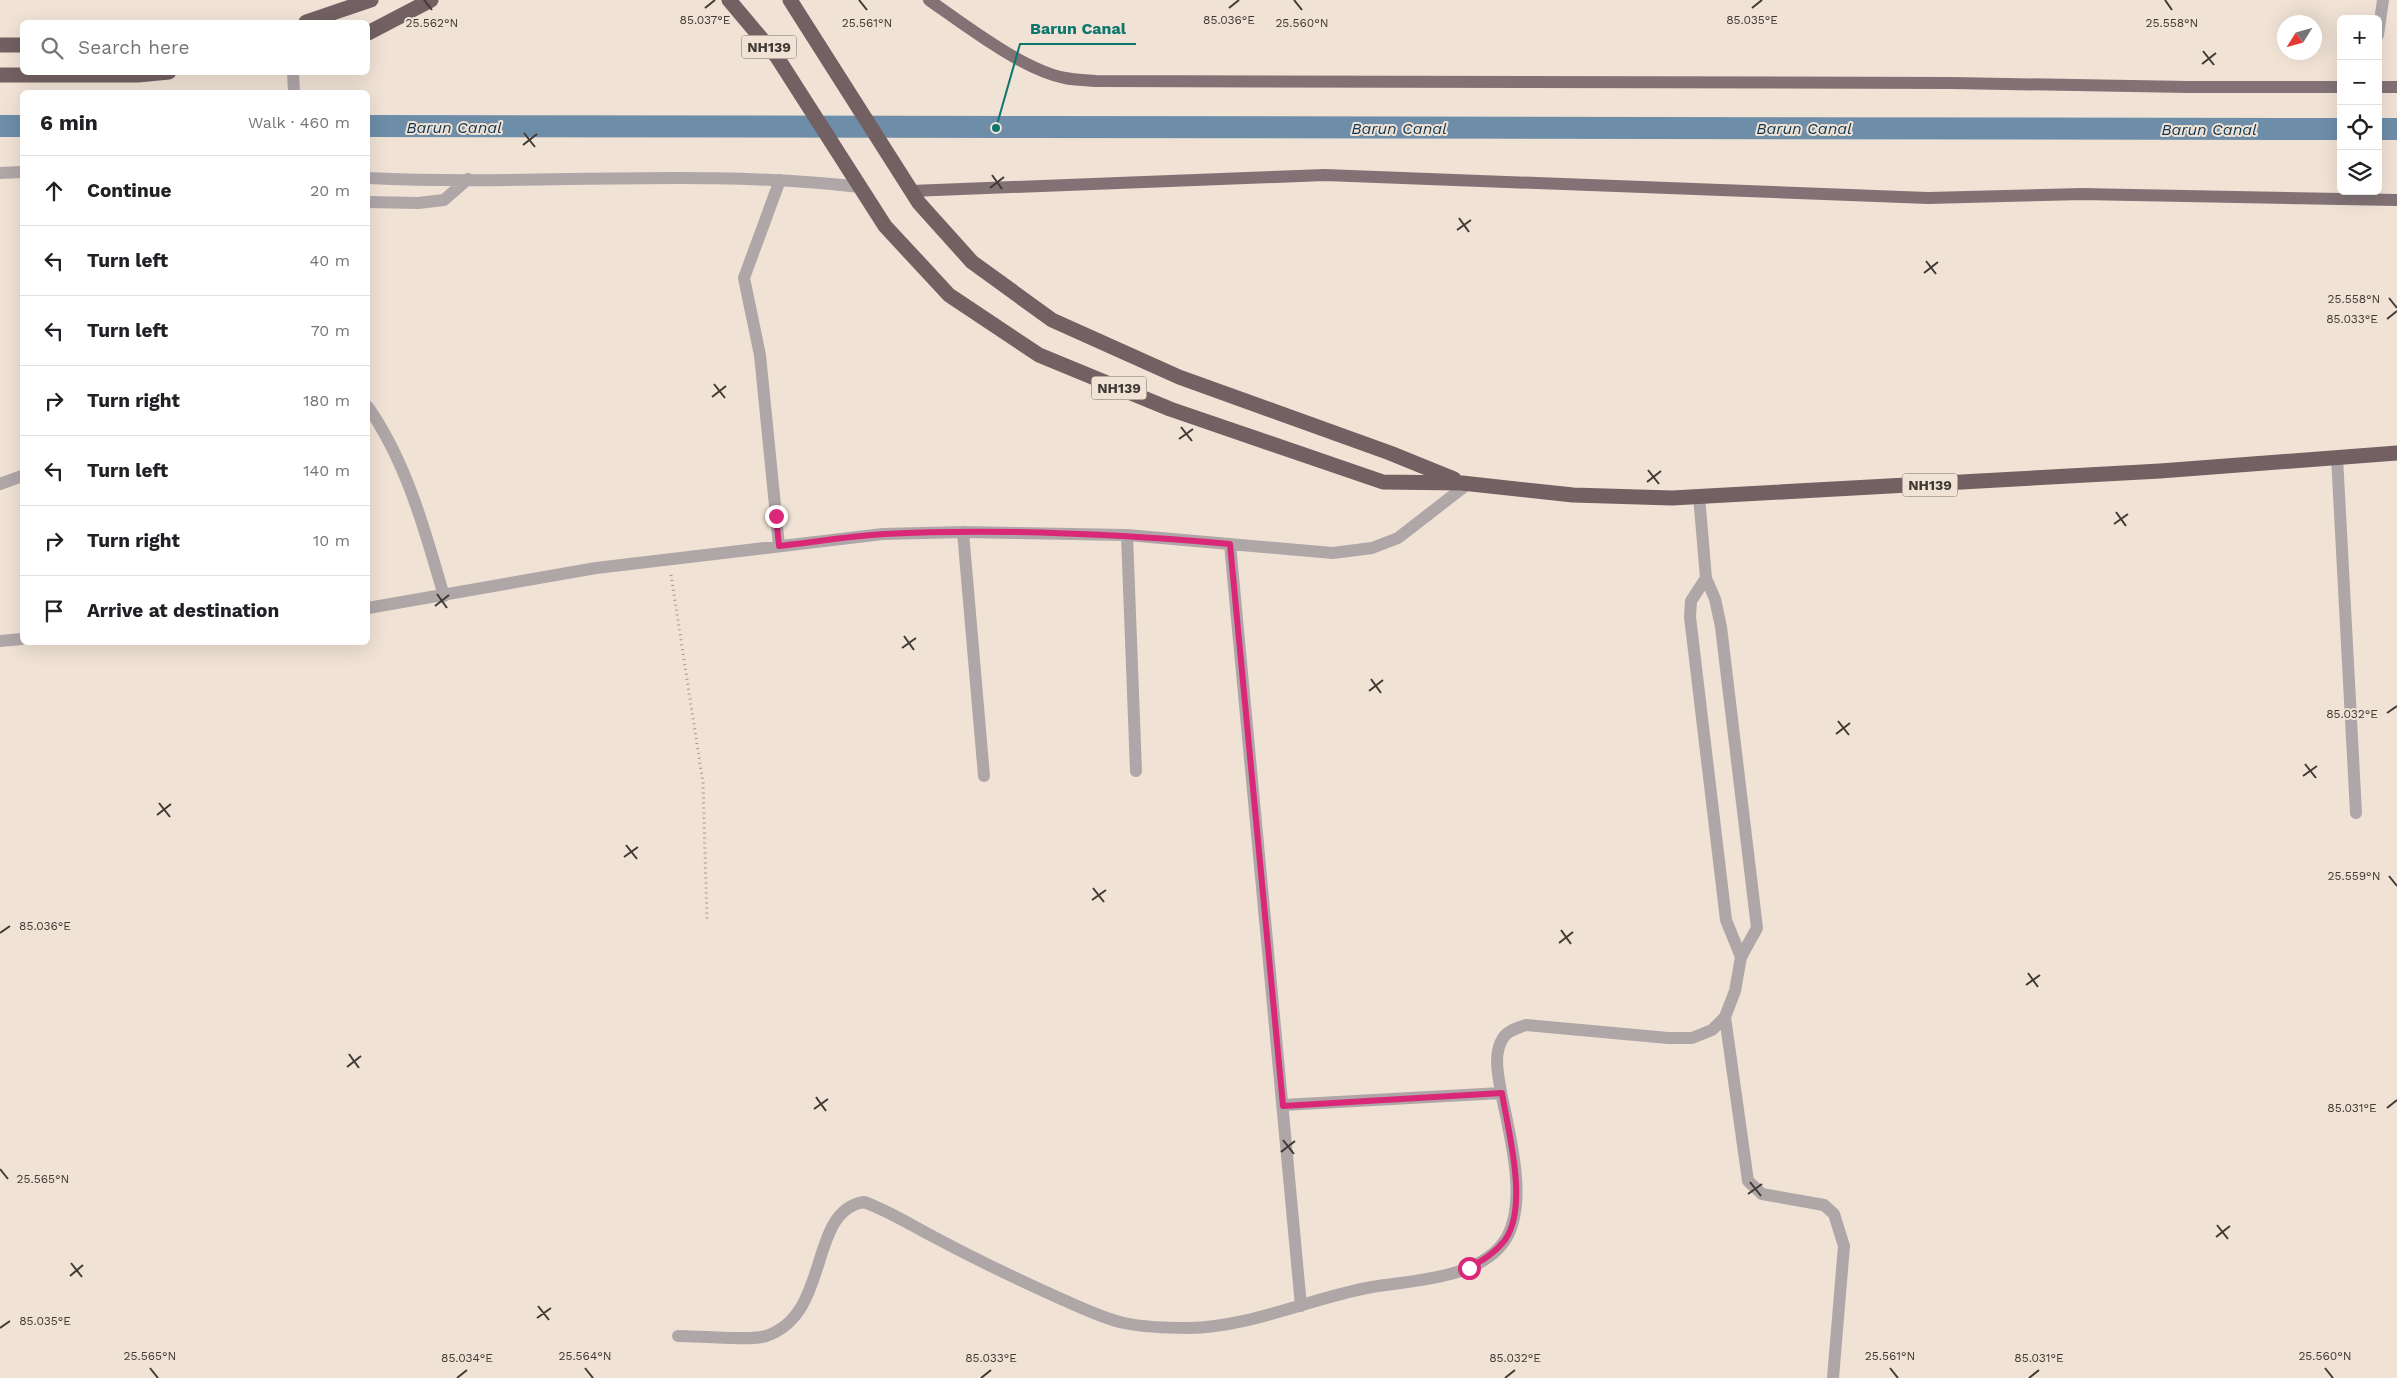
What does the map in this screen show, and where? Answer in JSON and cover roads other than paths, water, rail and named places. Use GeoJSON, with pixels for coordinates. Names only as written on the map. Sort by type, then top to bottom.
{"type":"FeatureCollection","features":[{"type":"Feature","properties":{"kind":"highway"},"geometry":{"type":"LineString","coordinates":[[312,20],[371,0]]}},
{"type":"Feature","properties":{"kind":"highway"},"geometry":{"type":"LineString","coordinates":[[370,32],[431,0]]}},
{"type":"Feature","properties":{"kind":"highway","name":"NH139"},"geometry":{"type":"LineString","coordinates":[[790,0],[919,203],[972,262],[1052,320],[1179,377],[1390,453],[1466,483]]}},
{"type":"Feature","properties":{"kind":"highway","name":"NH139"},"geometry":{"type":"LineString","coordinates":[[732,1],[777,57],[885,226],[949,295],[1039,356],[1170,409],[1383,482],[1466,483],[1573,495],[1699,496],[2150,472],[2397,453]]}},
{"type":"Feature","properties":{"kind":"highway"},"geometry":{"type":"LineString","coordinates":[[0,45],[20,45]]}},
{"type":"Feature","properties":{"kind":"highway"},"geometry":{"type":"LineString","coordinates":[[0,75],[138,75]]}},
{"type":"Feature","properties":{"kind":"main road"},"geometry":{"type":"LineString","coordinates":[[929,0],[973,30],[1041,70],[1064,78],[1096,81],[1941,83],[2188,88],[2337,87]]}},
{"type":"Feature","properties":{"kind":"main road"},"geometry":{"type":"LineString","coordinates":[[2382,87],[2397,87]]}},
{"type":"Feature","properties":{"kind":"main road"},"geometry":{"type":"LineString","coordinates":[[912,191],[1325,175],[1928,198],[2082,194],[2397,200]]}},
{"type":"Feature","properties":{"kind":"street"},"geometry":{"type":"LineString","coordinates":[[2381,15],[2383,0]]}},
{"type":"Feature","properties":{"kind":"street"},"geometry":{"type":"LineString","coordinates":[[293,75],[294,90]]}},
{"type":"Feature","properties":{"kind":"street"},"geometry":{"type":"LineString","coordinates":[[0,173],[20,172]]}},
{"type":"Feature","properties":{"kind":"street"},"geometry":{"type":"LineString","coordinates":[[370,178],[415,180],[609,176],[780,180],[860,187]]}},
{"type":"Feature","properties":{"kind":"street"},"geometry":{"type":"LineString","coordinates":[[370,202],[418,203],[439,201],[454,194],[468,179]]}},
{"type":"Feature","properties":{"kind":"street"},"geometry":{"type":"LineString","coordinates":[[779,546],[760,355],[744,278],[780,180]]}},
{"type":"Feature","properties":{"kind":"street"},"geometry":{"type":"LineString","coordinates":[[370,410],[388,438],[402,467],[421,520],[444,596]]}},
{"type":"Feature","properties":{"kind":"street"},"geometry":{"type":"LineString","coordinates":[[2337,457],[2356,813]]}},
{"type":"Feature","properties":{"kind":"street"},"geometry":{"type":"LineString","coordinates":[[0,484],[20,477]]}},
{"type":"Feature","properties":{"kind":"street"},"geometry":{"type":"LineString","coordinates":[[370,608],[596,568],[883,534],[963,532],[1127,535],[1333,553],[1372,548],[1398,538],[1466,483]]}},
{"type":"Feature","properties":{"kind":"street"},"geometry":{"type":"LineString","coordinates":[[678,1336],[763,1338],[782,1330],[793,1321],[803,1306],[832,1226],[840,1214],[851,1204],[864,1202],[1044,1291],[1120,1322],[1142,1327],[1189,1328],[1255,1319],[1357,1290],[1422,1280],[1469,1268],[1490,1257],[1506,1239],[1513,1221],[1516,1196],[1514,1164],[1497,1066],[1498,1048],[1504,1036],[1512,1030],[1526,1025],[1631,1036],[1692,1038],[1712,1030],[1725,1017],[1735,991],[1742,957],[1757,928],[1722,627],[1716,598],[1706,578],[1699,496]]}},
{"type":"Feature","properties":{"kind":"street"},"geometry":{"type":"LineString","coordinates":[[963,532],[984,776]]}},
{"type":"Feature","properties":{"kind":"street"},"geometry":{"type":"LineString","coordinates":[[1127,535],[1136,771]]}},
{"type":"Feature","properties":{"kind":"street"},"geometry":{"type":"LineString","coordinates":[[1230,544],[1301,1306]]}},
{"type":"Feature","properties":{"kind":"street"},"geometry":{"type":"LineString","coordinates":[[1706,578],[1691,601],[1690,617],[1726,920],[1742,957]]}},
{"type":"Feature","properties":{"kind":"street"},"geometry":{"type":"LineString","coordinates":[[0,641],[20,639]]}},
{"type":"Feature","properties":{"kind":"street"},"geometry":{"type":"LineString","coordinates":[[1725,1017],[1748,1181],[1762,1194],[1824,1205],[1834,1214],[1844,1246],[1834,1378]]}},
{"type":"Feature","properties":{"kind":"street"},"geometry":{"type":"LineString","coordinates":[[1283,1106],[1502,1093]]}},
{"type":"Feature","properties":{"kind":"waterway","name":"Barun Canal"},"geometry":{"type":"LineString","coordinates":[[0,126],[20,126]]}},
{"type":"Feature","properties":{"kind":"waterway","name":"Barun Canal"},"geometry":{"type":"LineString","coordinates":[[370,126],[2337,129]]}},
{"type":"Feature","properties":{"kind":"waterway","name":"Barun Canal"},"geometry":{"type":"LineString","coordinates":[[2382,129],[2397,129]]}},
{"type":"Feature","properties":{"kind":"place","name":"Barun Canal"},"geometry":{"type":"Point","coordinates":[996,128]}}]}
